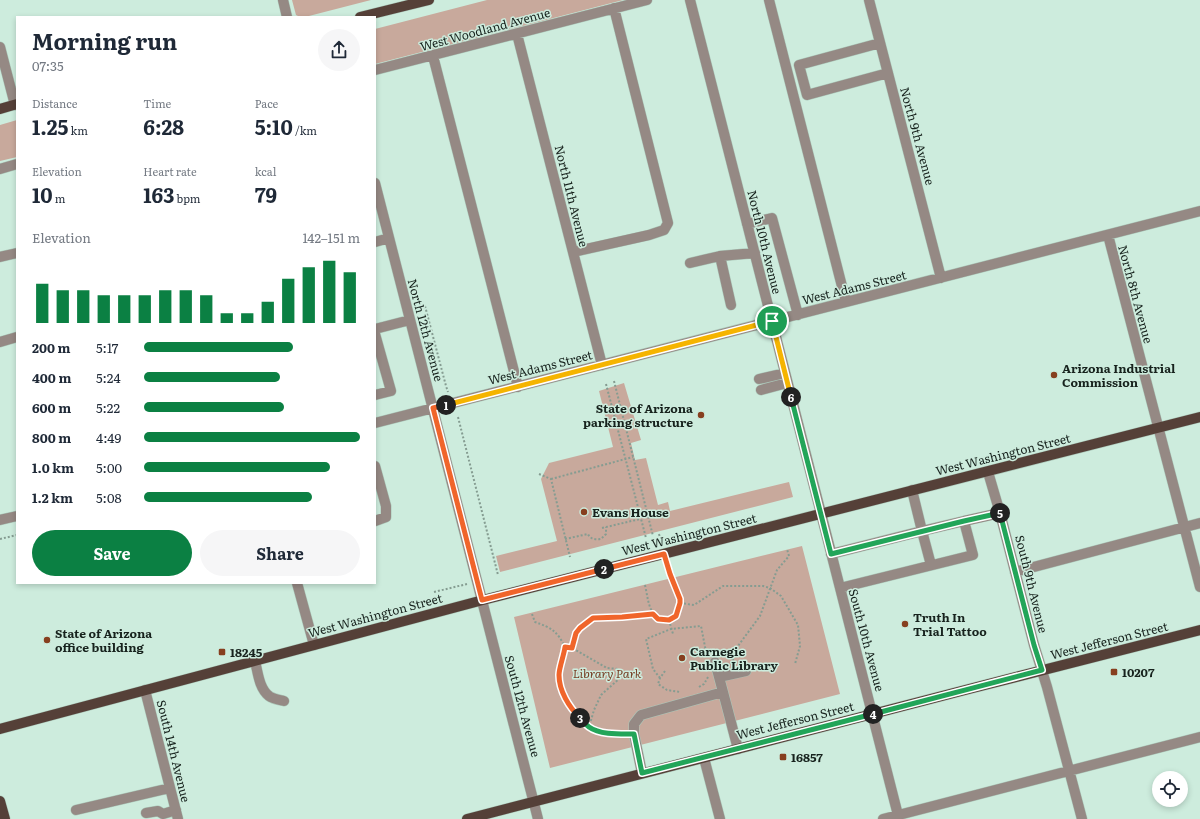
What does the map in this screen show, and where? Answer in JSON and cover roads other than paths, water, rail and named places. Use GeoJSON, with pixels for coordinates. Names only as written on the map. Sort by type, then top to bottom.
{"type":"FeatureCollection","features":[{"type":"Feature","properties":{"kind":"main road"},"geometry":{"type":"LineString","coordinates":[[364,16],[429,0]]}},
{"type":"Feature","properties":{"kind":"main road"},"geometry":{"type":"LineString","coordinates":[[0,109],[16,105]]}},
{"type":"Feature","properties":{"kind":"main road","name":"West Washington Street"},"geometry":{"type":"LineString","coordinates":[[0,728],[482,600],[1158,429],[1200,417]]}},
{"type":"Feature","properties":{"kind":"main road","name":"West Jefferson Street"},"geometry":{"type":"LineString","coordinates":[[467,819],[1200,630]]}},
{"type":"Feature","properties":{"kind":"main road"},"geometry":{"type":"LineString","coordinates":[[0,801],[5,819]]}},
{"type":"Feature","properties":{"kind":"street"},"geometry":{"type":"LineString","coordinates":[[283,0],[287,16]]}},
{"type":"Feature","properties":{"kind":"street","name":"West Woodland Avenue"},"geometry":{"type":"LineString","coordinates":[[376,70],[647,0]]}},
{"type":"Feature","properties":{"kind":"street","name":"North 10th Avenue"},"geometry":{"type":"LineString","coordinates":[[690,0],[748,224],[820,514]]}},
{"type":"Feature","properties":{"kind":"street"},"geometry":{"type":"LineString","coordinates":[[769,0],[846,302]]}},
{"type":"Feature","properties":{"kind":"street","name":"North 9th Avenue"},"geometry":{"type":"LineString","coordinates":[[869,0],[941,278]]}},
{"type":"Feature","properties":{"kind":"street"},"geometry":{"type":"LineString","coordinates":[[573,252],[649,235],[664,230],[668,223],[614,8]]}},
{"type":"Feature","properties":{"kind":"street","name":"North 11th Avenue"},"geometry":{"type":"LineString","coordinates":[[517,34],[602,365]]}},
{"type":"Feature","properties":{"kind":"street"},"geometry":{"type":"LineString","coordinates":[[880,43],[799,65],[807,96],[888,73]]}},
{"type":"Feature","properties":{"kind":"street"},"geometry":{"type":"LineString","coordinates":[[0,47],[16,105]]}},
{"type":"Feature","properties":{"kind":"street"},"geometry":{"type":"LineString","coordinates":[[433,56],[518,386]]}},
{"type":"Feature","properties":{"kind":"street"},"geometry":{"type":"LineString","coordinates":[[0,169],[16,164]]}},
{"type":"Feature","properties":{"kind":"street","name":"North 12th Avenue"},"geometry":{"type":"LineString","coordinates":[[376,187],[482,600]]}},
{"type":"Feature","properties":{"kind":"street","name":"West Adams Street"},"geometry":{"type":"LineString","coordinates":[[376,423],[1200,211]]}},
{"type":"Feature","properties":{"kind":"street"},"geometry":{"type":"LineString","coordinates":[[748,224],[772,218],[798,315]]}},
{"type":"Feature","properties":{"kind":"street","name":"North 8th Avenue"},"geometry":{"type":"LineString","coordinates":[[1108,235],[1200,587]]}},
{"type":"Feature","properties":{"kind":"street"},"geometry":{"type":"LineString","coordinates":[[376,242],[389,238]]}},
{"type":"Feature","properties":{"kind":"street"},"geometry":{"type":"LineString","coordinates":[[0,257],[16,253]]}},
{"type":"Feature","properties":{"kind":"street"},"geometry":{"type":"LineString","coordinates":[[690,263],[720,256],[755,253]]}},
{"type":"Feature","properties":{"kind":"street"},"geometry":{"type":"LineString","coordinates":[[720,256],[731,305]]}},
{"type":"Feature","properties":{"kind":"street"},"geometry":{"type":"LineString","coordinates":[[376,329],[410,320]]}},
{"type":"Feature","properties":{"kind":"street"},"geometry":{"type":"LineString","coordinates":[[0,342],[16,337]]}},
{"type":"Feature","properties":{"kind":"street"},"geometry":{"type":"LineString","coordinates":[[376,338],[391,391],[376,395]]}},
{"type":"Feature","properties":{"kind":"street"},"geometry":{"type":"LineString","coordinates":[[759,379],[784,373]]}},
{"type":"Feature","properties":{"kind":"street"},"geometry":{"type":"LineString","coordinates":[[761,390],[787,384]]}},
{"type":"Feature","properties":{"kind":"street","name":"South 9th Avenue"},"geometry":{"type":"LineString","coordinates":[[988,472],[1082,819]]}},
{"type":"Feature","properties":{"kind":"street"},"geometry":{"type":"LineString","coordinates":[[376,474],[378,489],[386,506],[386,517],[376,521]]}},
{"type":"Feature","properties":{"kind":"street"},"geometry":{"type":"LineString","coordinates":[[912,490],[931,566]]}},
{"type":"Feature","properties":{"kind":"street"},"geometry":{"type":"LineString","coordinates":[[831,554],[1000,513]]}},
{"type":"Feature","properties":{"kind":"street","name":"South 10th Avenue"},"geometry":{"type":"LineString","coordinates":[[820,514],[899,817]]}},
{"type":"Feature","properties":{"kind":"street"},"geometry":{"type":"LineString","coordinates":[[0,520],[16,516]]}},
{"type":"Feature","properties":{"kind":"street"},"geometry":{"type":"LineString","coordinates":[[840,588],[973,555],[964,521]]}},
{"type":"Feature","properties":{"kind":"street"},"geometry":{"type":"LineString","coordinates":[[1015,572],[1200,524]]}},
{"type":"Feature","properties":{"kind":"street"},"geometry":{"type":"LineString","coordinates":[[297,584],[314,645]]}},
{"type":"Feature","properties":{"kind":"street","name":"South 12th Avenue"},"geometry":{"type":"LineString","coordinates":[[482,600],[538,819]]}},
{"type":"Feature","properties":{"kind":"street"},"geometry":{"type":"LineString","coordinates":[[714,659],[738,749]]}},
{"type":"Feature","properties":{"kind":"street"},"geometry":{"type":"LineString","coordinates":[[255,661],[264,690],[270,697],[284,701]]}},
{"type":"Feature","properties":{"kind":"street"},"geometry":{"type":"LineString","coordinates":[[719,677],[746,671]]}},
{"type":"Feature","properties":{"kind":"street","name":"South 14th Avenue"},"geometry":{"type":"LineString","coordinates":[[145,690],[177,815]]}},
{"type":"Feature","properties":{"kind":"street"},"geometry":{"type":"LineString","coordinates":[[642,773],[634,734],[634,724],[640,715],[723,692]]}},
{"type":"Feature","properties":{"kind":"street"},"geometry":{"type":"LineString","coordinates":[[882,819],[899,817],[1200,737]]}},
{"type":"Feature","properties":{"kind":"street"},"geometry":{"type":"LineString","coordinates":[[704,758],[720,819]]}},
{"type":"Feature","properties":{"kind":"street"},"geometry":{"type":"LineString","coordinates":[[76,810],[170,788]]}},
{"type":"Feature","properties":{"kind":"street"},"geometry":{"type":"LineString","coordinates":[[146,813],[158,811],[161,816],[177,815]]}},
{"type":"Feature","properties":{"kind":"place","name":"Arizona Industrial Commission"},"geometry":{"type":"Point","coordinates":[1054,375]}},
{"type":"Feature","properties":{"kind":"place","name":"State of Arizona parking structure"},"geometry":{"type":"Point","coordinates":[701,415]}},
{"type":"Feature","properties":{"kind":"place","name":"Evans House"},"geometry":{"type":"Point","coordinates":[584,512]}},
{"type":"Feature","properties":{"kind":"place","name":"Truth In Trial Tattoo"},"geometry":{"type":"Point","coordinates":[905,624]}},
{"type":"Feature","properties":{"kind":"place","name":"State of Arizona office building"},"geometry":{"type":"Point","coordinates":[47,640]}},
{"type":"Feature","properties":{"kind":"place","name":"18245"},"geometry":{"type":"Point","coordinates":[222,652]}},
{"type":"Feature","properties":{"kind":"place","name":"Carnegie Public Library"},"geometry":{"type":"Point","coordinates":[682,658]}},
{"type":"Feature","properties":{"kind":"place","name":"10207"},"geometry":{"type":"Point","coordinates":[1114,672]}},
{"type":"Feature","properties":{"kind":"place","name":"16857"},"geometry":{"type":"Point","coordinates":[783,757]}},
{"type":"Feature","properties":{"kind":"park label","name":"Library Park"},"geometry":{"type":"Point","coordinates":[607,673]}}]}
